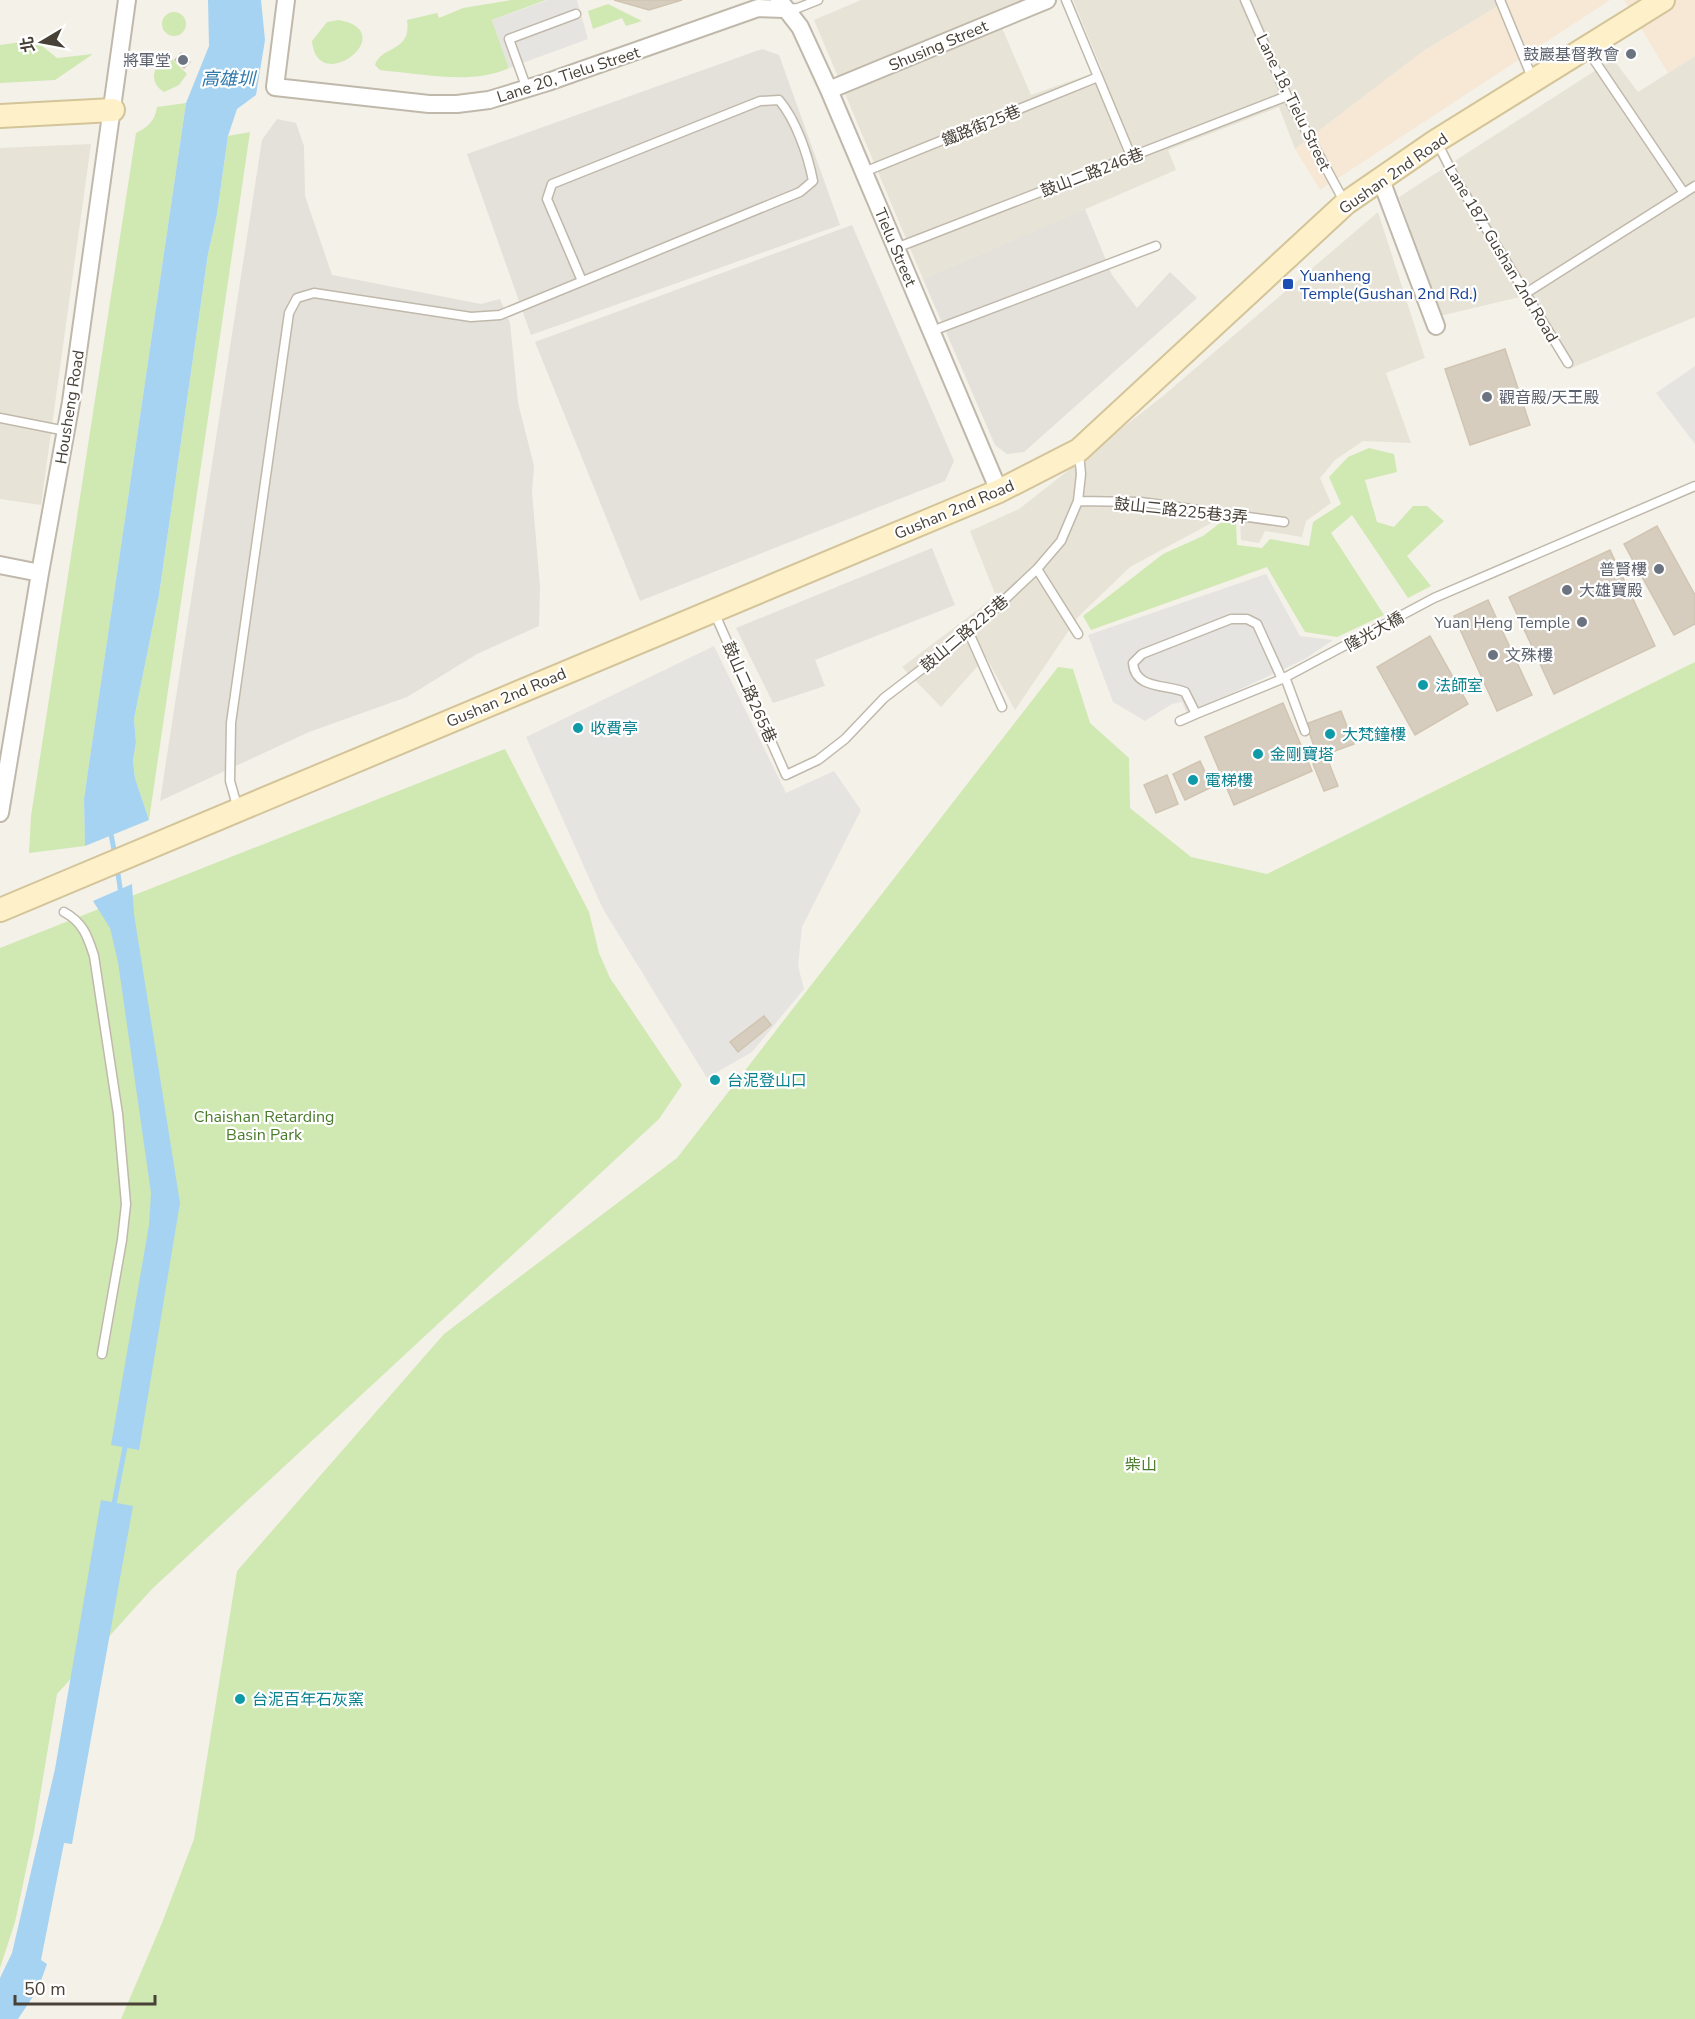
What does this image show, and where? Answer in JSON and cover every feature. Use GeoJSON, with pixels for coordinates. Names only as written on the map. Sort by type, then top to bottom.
{"type":"FeatureCollection","features":[{"type":"Feature","properties":{"kind":"street","name":"Housheng Road"},"geometry":{"type":"LineString","coordinates":[[0,813],[66,431],[127,0]]}},
{"type":"Feature","properties":{"kind":"street","name":"Lane 20, Tielu Street"},"geometry":{"type":"LineString","coordinates":[[286,0],[275,87],[311,93],[457,104],[489,100],[526,89],[758,8],[781,5]]}},
{"type":"Feature","properties":{"kind":"street","name":"Shusing Street"},"geometry":{"type":"LineString","coordinates":[[829,90],[1047,0]]}},
{"type":"Feature","properties":{"kind":"street","name":"Gushan 2nd Road"},"geometry":{"type":"LineString","coordinates":[[0,910],[999,490],[1078,450],[1346,203],[1436,141],[1586,48],[1652,3]]}},
{"type":"Feature","properties":{"kind":"street","name":"Tielu Street"},"geometry":{"type":"LineString","coordinates":[[781,5],[800,27],[829,90],[999,490]]}},
{"type":"Feature","properties":{"kind":"street"},"geometry":{"type":"LineString","coordinates":[[0,116],[113,110]]}},
{"type":"Feature","properties":{"kind":"street"},"geometry":{"type":"LineString","coordinates":[[1381,180],[1436,326]]}},
{"type":"Feature","properties":{"kind":"street"},"geometry":{"type":"LineString","coordinates":[[0,565],[40,573]]}},
{"type":"Feature","properties":{"kind":"lane"},"geometry":{"type":"LineString","coordinates":[[781,5],[798,8],[818,0]]}},
{"type":"Feature","properties":{"kind":"lane"},"geometry":{"type":"LineString","coordinates":[[1066,0],[1131,156]]}},
{"type":"Feature","properties":{"kind":"lane","name":"Lane 18, Tielu Street"},"geometry":{"type":"LineString","coordinates":[[1245,0],[1287,96],[1346,203]]}},
{"type":"Feature","properties":{"kind":"lane"},"geometry":{"type":"LineString","coordinates":[[1500,0],[1533,81]]}},
{"type":"Feature","properties":{"kind":"lane"},"geometry":{"type":"LineString","coordinates":[[526,89],[509,39],[576,14]]}},
{"type":"Feature","properties":{"kind":"lane"},"geometry":{"type":"LineString","coordinates":[[1586,48],[1684,194]]}},
{"type":"Feature","properties":{"kind":"lane","name":"鐵路街25巷"},"geometry":{"type":"LineString","coordinates":[[864,172],[1098,77]]}},
{"type":"Feature","properties":{"kind":"lane","name":"鼓山二路246巷"},"geometry":{"type":"LineString","coordinates":[[896,248],[1287,96]]}},
{"type":"Feature","properties":{"kind":"lane"},"geometry":{"type":"LineString","coordinates":[[238,809],[230,781],[231,723],[290,313],[297,298],[314,293],[471,317],[500,315],[800,192],[813,182],[810,166],[787,110],[779,100],[760,101],[552,184],[547,199],[582,281]]}},
{"type":"Feature","properties":{"kind":"lane","name":"Lane 187, Gushan 2nd Road"},"geometry":{"type":"LineString","coordinates":[[1436,141],[1454,176],[1568,363]]}},
{"type":"Feature","properties":{"kind":"lane"},"geometry":{"type":"LineString","coordinates":[[1526,293],[1695,186]]}},
{"type":"Feature","properties":{"kind":"lane"},"geometry":{"type":"LineString","coordinates":[[932,331],[1155,246]]}},
{"type":"Feature","properties":{"kind":"lane"},"geometry":{"type":"LineString","coordinates":[[0,418],[66,431]]}},
{"type":"Feature","properties":{"kind":"lane","name":"鼓山二路225巷"},"geometry":{"type":"LineString","coordinates":[[786,774],[818,760],[844,739],[884,698],[969,633],[1037,569],[1061,541],[1078,501],[1081,474],[1078,450]]}},
{"type":"Feature","properties":{"kind":"lane","name":"隆光大橋"},"geometry":{"type":"LineString","coordinates":[[1180,721],[1315,663],[1434,598],[1695,486]]}},
{"type":"Feature","properties":{"kind":"lane","name":"鼓山二路225巷3弄"},"geometry":{"type":"LineString","coordinates":[[1078,501],[1141,502],[1284,522]]}},
{"type":"Feature","properties":{"kind":"lane"},"geometry":{"type":"LineString","coordinates":[[1037,569],[1078,634]]}},
{"type":"Feature","properties":{"kind":"lane","name":"鼓山二路265巷"},"geometry":{"type":"LineString","coordinates":[[713,609],[786,774]]}},
{"type":"Feature","properties":{"kind":"lane"},"geometry":{"type":"LineString","coordinates":[[1196,714],[1183,691],[1149,683],[1139,678],[1133,667],[1135,660],[1231,619],[1247,619],[1257,624],[1284,678],[1305,731]]}},
{"type":"Feature","properties":{"kind":"lane"},"geometry":{"type":"LineString","coordinates":[[969,633],[1002,707]]}},
{"type":"Feature","properties":{"kind":"lane"},"geometry":{"type":"LineString","coordinates":[[64,912],[74,917],[83,928],[94,956],[125,1169],[122,1240],[102,1354]]}},
{"type":"Feature","properties":{"kind":"shaded area"},"geometry":{"type":"Polygon","coordinates":[[[548,0],[577,0],[588,39],[509,68],[492,20],[548,0]]]}},
{"type":"Feature","properties":{"kind":"shaded area"},"geometry":{"type":"Polygon","coordinates":[[[861,0],[1028,0],[996,14],[1031,95],[1102,70],[1073,0],[1508,0],[1425,50],[1295,149],[1279,107],[1168,150],[1176,170],[923,279],[814,20],[861,0]]]}},
{"type":"Feature","properties":{"kind":"shaded area"},"geometry":{"type":"Polygon","coordinates":[[[1508,0],[1610,0],[1320,190],[1295,149],[1425,50],[1508,0]]]}},
{"type":"Feature","properties":{"kind":"shaded area"},"geometry":{"type":"Polygon","coordinates":[[[1624,0],[1695,0],[1695,56],[1668,73],[1624,0]]]}},
{"type":"Feature","properties":{"kind":"shaded area"},"geometry":{"type":"Polygon","coordinates":[[[762,49],[779,55],[840,225],[531,335],[467,154],[762,49]]]}},
{"type":"Feature","properties":{"kind":"shaded area"},"geometry":{"type":"Polygon","coordinates":[[[1695,56],[1695,317],[1569,369],[1520,297],[1440,316],[1399,197],[1613,59],[1638,92],[1695,56]]]}},
{"type":"Feature","properties":{"kind":"shaded area"},"geometry":{"type":"Polygon","coordinates":[[[277,119],[296,123],[304,146],[305,196],[332,275],[481,304],[500,299],[510,323],[518,403],[534,466],[532,492],[540,587],[539,626],[477,654],[407,697],[309,732],[160,801],[262,140],[277,119]]]}},
{"type":"Feature","properties":{"kind":"shaded area"},"geometry":{"type":"Polygon","coordinates":[[[91,144],[41,505],[0,499],[0,148],[91,144]]]}},
{"type":"Feature","properties":{"kind":"shaded area"},"geometry":{"type":"Polygon","coordinates":[[[1085,209],[1112,275],[1137,308],[1170,272],[1197,298],[1024,452],[1007,454],[995,445],[923,279],[1085,209]]]}},
{"type":"Feature","properties":{"kind":"shaded area"},"geometry":{"type":"Polygon","coordinates":[[[1378,212],[1425,358],[1386,373],[1411,443],[1363,441],[1335,460],[1320,478],[1331,503],[1306,521],[1302,537],[1265,531],[1259,543],[1241,540],[1240,522],[1217,520],[1130,567],[1078,617],[1015,710],[986,657],[941,707],[902,667],[996,596],[970,531],[1019,509],[1163,396],[1378,212]]]}},
{"type":"Feature","properties":{"kind":"shaded area"},"geometry":{"type":"Polygon","coordinates":[[[852,225],[954,461],[945,481],[640,601],[535,342],[852,225]]]}},
{"type":"Feature","properties":{"kind":"shaded area"},"geometry":{"type":"Polygon","coordinates":[[[1695,366],[1695,444],[1656,393],[1695,366]]]}},
{"type":"Feature","properties":{"kind":"shaded area"},"geometry":{"type":"Polygon","coordinates":[[[932,548],[955,605],[815,660],[825,686],[773,703],[736,628],[932,548]]]}},
{"type":"Feature","properties":{"kind":"shaded area"},"geometry":{"type":"Polygon","coordinates":[[[1266,574],[1300,636],[1333,640],[1305,659],[1187,714],[1182,702],[1172,704],[1145,721],[1113,702],[1088,635],[1266,574]]]}},
{"type":"Feature","properties":{"kind":"shaded area"},"geometry":{"type":"Polygon","coordinates":[[[714,646],[786,793],[834,771],[861,810],[802,927],[798,966],[804,989],[752,1052],[707,1078],[603,909],[526,737],[714,646]]]}},
{"type":"Feature","properties":{"kind":"green space"},"geometry":{"type":"Polygon","coordinates":[[[511,0],[546,0],[492,20],[509,68],[480,76],[449,77],[380,70],[375,65],[383,54],[405,38],[407,20],[437,13],[439,18],[463,8],[511,0]]]}},
{"type":"Feature","properties":{"kind":"green space"},"geometry":{"type":"Polygon","coordinates":[[[608,4],[642,21],[626,26],[622,18],[593,29],[588,11],[608,4]]]}},
{"type":"Feature","properties":{"kind":"green space"},"geometry":{"type":"Polygon","coordinates":[[[174,12],[182,16],[186,24],[182,32],[174,36],[166,32],[162,24],[166,16],[174,12]]]}},
{"type":"Feature","properties":{"kind":"green space"},"geometry":{"type":"Polygon","coordinates":[[[339,20],[356,27],[362,36],[360,47],[340,63],[327,63],[317,57],[312,41],[327,22],[339,20]]]}},
{"type":"Feature","properties":{"kind":"green space"},"geometry":{"type":"Polygon","coordinates":[[[35,40],[57,58],[93,54],[55,80],[0,83],[0,45],[35,40]]]}},
{"type":"Feature","properties":{"kind":"green space"},"geometry":{"type":"Polygon","coordinates":[[[168,55],[187,74],[179,85],[164,92],[155,83],[154,73],[159,63],[168,55]]]}},
{"type":"Feature","properties":{"kind":"green space"},"geometry":{"type":"Polygon","coordinates":[[[186,103],[84,799],[85,846],[29,853],[31,816],[136,133],[150,123],[157,107],[186,103]]]}},
{"type":"Feature","properties":{"kind":"green space"},"geometry":{"type":"Polygon","coordinates":[[[250,132],[149,820],[135,778],[134,719],[159,595],[208,254],[217,214],[228,136],[250,132]]]}},
{"type":"Feature","properties":{"kind":"green space"},"geometry":{"type":"Polygon","coordinates":[[[1369,448],[1394,454],[1397,472],[1365,480],[1377,522],[1394,527],[1413,506],[1427,506],[1444,521],[1407,556],[1431,586],[1408,598],[1352,515],[1331,533],[1384,615],[1337,637],[1305,632],[1267,567],[1091,630],[1083,616],[1163,554],[1203,536],[1220,523],[1236,522],[1237,545],[1262,548],[1270,539],[1309,546],[1313,522],[1341,504],[1329,477],[1348,457],[1369,448]]]}},
{"type":"Feature","properties":{"kind":"green space","name":"柴山"},"geometry":{"type":"Polygon","coordinates":[[[1695,662],[1695,2019],[121,2019],[162,1923],[194,1839],[237,1571],[444,1334],[677,1158],[1058,667],[1073,669],[1090,723],[1129,758],[1130,808],[1191,857],[1267,874],[1695,662]]]}},
{"type":"Feature","properties":{"kind":"green space","name":"Chaishan Retarding Basin Park"},"geometry":{"type":"Polygon","coordinates":[[[505,749],[589,912],[599,953],[610,978],[682,1085],[659,1119],[152,1589],[57,1694],[34,1832],[15,1922],[0,1968],[0,948],[505,749]]]}},
{"type":"Feature","properties":{"kind":"water","name":"高雄圳"},"geometry":{"type":"Polygon","coordinates":[[[208,0],[261,0],[265,40],[256,95],[237,109],[228,136],[217,214],[208,254],[159,595],[134,719],[135,778],[149,820],[85,846],[84,799],[88,771],[186,103],[209,46],[208,0]]]}},
{"type":"Feature","properties":{"kind":"water"},"geometry":{"type":"Polygon","coordinates":[[[132,884],[134,914],[180,1203],[139,1450],[111,1445],[149,1225],[151,1193],[118,962],[110,928],[93,901],[132,884]]]}},
{"type":"Feature","properties":{"kind":"water"},"geometry":{"type":"Polygon","coordinates":[[[101,1500],[133,1506],[72,1844],[64,1843],[41,1960],[47,1964],[38,1989],[18,2019],[0,2019],[0,1978],[12,1953],[55,1769],[101,1500]]]}},
{"type":"Feature","properties":{"kind":"building"},"geometry":{"type":"Polygon","coordinates":[[[614,0],[682,0],[649,10],[614,0]]]}},
{"type":"Feature","properties":{"kind":"building"},"geometry":{"type":"Polygon","coordinates":[[[181,53],[190,62],[184,68],[175,60],[181,53]]]}},
{"type":"Feature","properties":{"kind":"building","name":"觀音殿/天王殿"},"geometry":{"type":"Polygon","coordinates":[[[1505,349],[1530,425],[1470,445],[1445,369],[1505,349]]]}},
{"type":"Feature","properties":{"kind":"building","name":"普賢樓"},"geometry":{"type":"Polygon","coordinates":[[[1657,526],[1695,595],[1695,624],[1674,635],[1624,544],[1657,526]]]}},
{"type":"Feature","properties":{"kind":"building","name":"Yuan Heng Temple"},"geometry":{"type":"Polygon","coordinates":[[[1610,550],[1655,646],[1554,694],[1509,597],[1610,550]]]}},
{"type":"Feature","properties":{"kind":"building","name":"文殊樓"},"geometry":{"type":"Polygon","coordinates":[[[1488,600],[1532,695],[1497,711],[1454,616],[1488,600]]]}},
{"type":"Feature","properties":{"kind":"building","name":"法師室"},"geometry":{"type":"Polygon","coordinates":[[[1430,636],[1468,704],[1415,735],[1377,667],[1430,636]]]}},
{"type":"Feature","properties":{"kind":"building","name":"金剛寶塔"},"geometry":{"type":"Polygon","coordinates":[[[1283,703],[1312,771],[1234,805],[1205,737],[1283,703]]]}},
{"type":"Feature","properties":{"kind":"building","name":"大梵鐘樓"},"geometry":{"type":"Polygon","coordinates":[[[1341,711],[1354,744],[1318,757],[1306,724],[1341,711]]]}},
{"type":"Feature","properties":{"kind":"building","name":"收費亭"},"geometry":{"type":"Polygon","coordinates":[[[580,723],[584,730],[577,733],[573,726],[580,723]]]}},
{"type":"Feature","properties":{"kind":"building"},"geometry":{"type":"Polygon","coordinates":[[[1327,758],[1338,786],[1324,791],[1313,764],[1327,758]]]}},
{"type":"Feature","properties":{"kind":"building","name":"電梯樓"},"geometry":{"type":"Polygon","coordinates":[[[1200,761],[1212,787],[1185,800],[1173,774],[1200,761]]]}},
{"type":"Feature","properties":{"kind":"building"},"geometry":{"type":"Polygon","coordinates":[[[1167,775],[1178,804],[1156,813],[1144,785],[1167,775]]]}},
{"type":"Feature","properties":{"kind":"building"},"geometry":{"type":"Polygon","coordinates":[[[764,1016],[771,1025],[738,1052],[730,1042],[764,1016]]]}},
{"type":"Feature","properties":{"kind":"waterway"},"geometry":{"type":"LineString","coordinates":[[110,829],[115,855]]}},
{"type":"Feature","properties":{"kind":"waterway"},"geometry":{"type":"LineString","coordinates":[[117,867],[121,894]]}},
{"type":"Feature","properties":{"kind":"waterway"},"geometry":{"type":"LineString","coordinates":[[113,1509],[126,1442]]}},
{"type":"Feature","properties":{"kind":"place","name":"鼓巖基督教會"},"geometry":{"type":"Point","coordinates":[1631,54]}},
{"type":"Feature","properties":{"kind":"place","name":"將軍堂"},"geometry":{"type":"Point","coordinates":[183,60]}},
{"type":"Feature","properties":{"kind":"place","name":"Yuanheng Temple(Gushan 2nd Rd.)"},"geometry":{"type":"Point","coordinates":[1288,284]}},
{"type":"Feature","properties":{"kind":"place","name":"觀音殿/天王殿"},"geometry":{"type":"Point","coordinates":[1487,397]}},
{"type":"Feature","properties":{"kind":"place","name":"普賢樓"},"geometry":{"type":"Point","coordinates":[1659,569]}},
{"type":"Feature","properties":{"kind":"place","name":"大雄寶殿"},"geometry":{"type":"Point","coordinates":[1567,590]}},
{"type":"Feature","properties":{"kind":"place","name":"Yuan Heng Temple"},"geometry":{"type":"Point","coordinates":[1582,622]}},
{"type":"Feature","properties":{"kind":"place","name":"文殊樓"},"geometry":{"type":"Point","coordinates":[1493,655]}},
{"type":"Feature","properties":{"kind":"place","name":"法師室"},"geometry":{"type":"Point","coordinates":[1423,685]}},
{"type":"Feature","properties":{"kind":"place","name":"收費亭"},"geometry":{"type":"Point","coordinates":[578,728]}},
{"type":"Feature","properties":{"kind":"place","name":"大梵鐘樓"},"geometry":{"type":"Point","coordinates":[1330,734]}},
{"type":"Feature","properties":{"kind":"place","name":"金剛寶塔"},"geometry":{"type":"Point","coordinates":[1258,754]}},
{"type":"Feature","properties":{"kind":"place","name":"電梯樓"},"geometry":{"type":"Point","coordinates":[1193,780]}},
{"type":"Feature","properties":{"kind":"place","name":"台泥登山口"},"geometry":{"type":"Point","coordinates":[715,1080]}},
{"type":"Feature","properties":{"kind":"place","name":"台泥百年石灰窯"},"geometry":{"type":"Point","coordinates":[240,1699]}}]}
